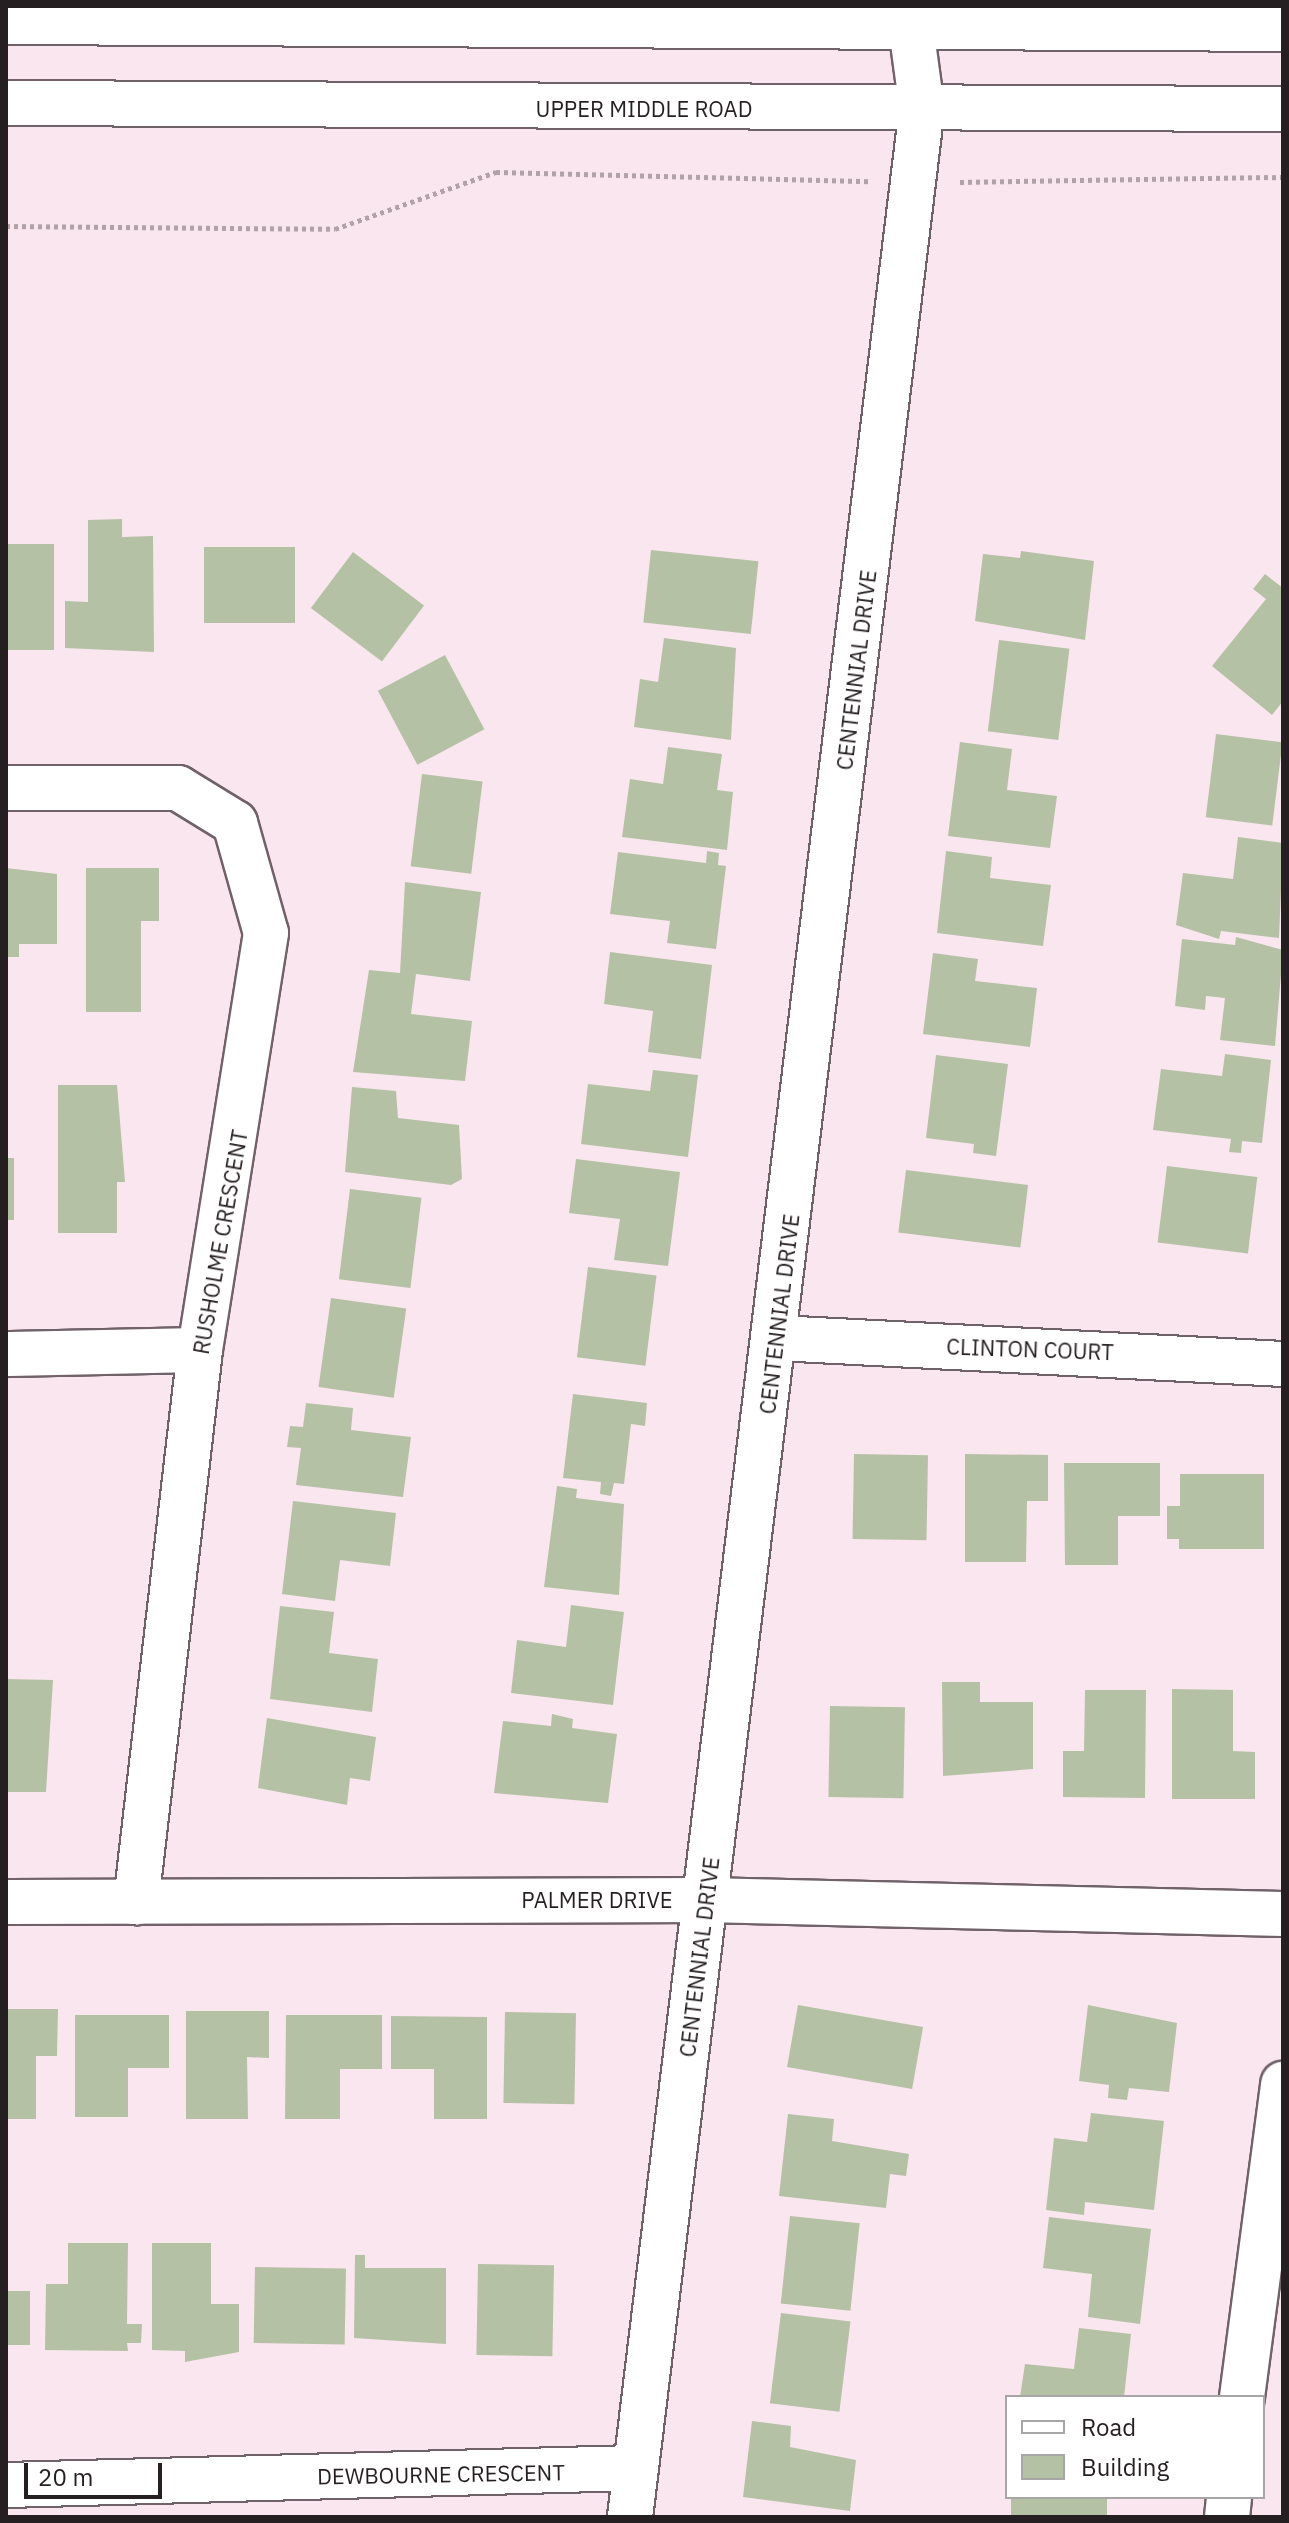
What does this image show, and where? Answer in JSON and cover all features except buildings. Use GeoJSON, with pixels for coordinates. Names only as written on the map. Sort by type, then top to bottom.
{"type":"FeatureCollection","features":[{"type":"Feature","properties":{"kind":"street"},"geometry":{"type":"LineString","coordinates":[[6,22],[909,16],[1283,29]]}},
{"type":"Feature","properties":{"kind":"street","name":"CENTENNIAL DRIVE"},"geometry":{"type":"LineString","coordinates":[[630,2517],[777,1338],[914,182],[922,109],[909,16]]}},
{"type":"Feature","properties":{"kind":"street","name":"UPPER MIDDLE ROAD"},"geometry":{"type":"LineString","coordinates":[[6,103],[1283,109]]}},
{"type":"Feature","properties":{"kind":"street","name":"RUSHOLME CRESCENT"},"geometry":{"type":"LineString","coordinates":[[6,788],[178,788],[235,823],[266,933],[200,1350],[136,1902]]}},
{"type":"Feature","properties":{"kind":"street","name":"CLINTON COURT"},"geometry":{"type":"LineString","coordinates":[[777,1338],[1283,1364]]}},
{"type":"Feature","properties":{"kind":"street"},"geometry":{"type":"LineString","coordinates":[[6,1354],[200,1350]]}},
{"type":"Feature","properties":{"kind":"street","name":"PALMER DRIVE"},"geometry":{"type":"LineString","coordinates":[[6,1902],[705,1900],[1283,1914]]}},
{"type":"Feature","properties":{"kind":"street"},"geometry":{"type":"LineString","coordinates":[[1242,2395],[1283,2084]]}},
{"type":"Feature","properties":{"kind":"street","name":"DEWBOURNE CRESCENT"},"geometry":{"type":"LineString","coordinates":[[6,2485],[636,2468]]}},
{"type":"Feature","properties":{"kind":"path"},"geometry":{"type":"LineString","coordinates":[[6,226],[335,229],[496,172],[914,182],[1283,177]]}}]}
